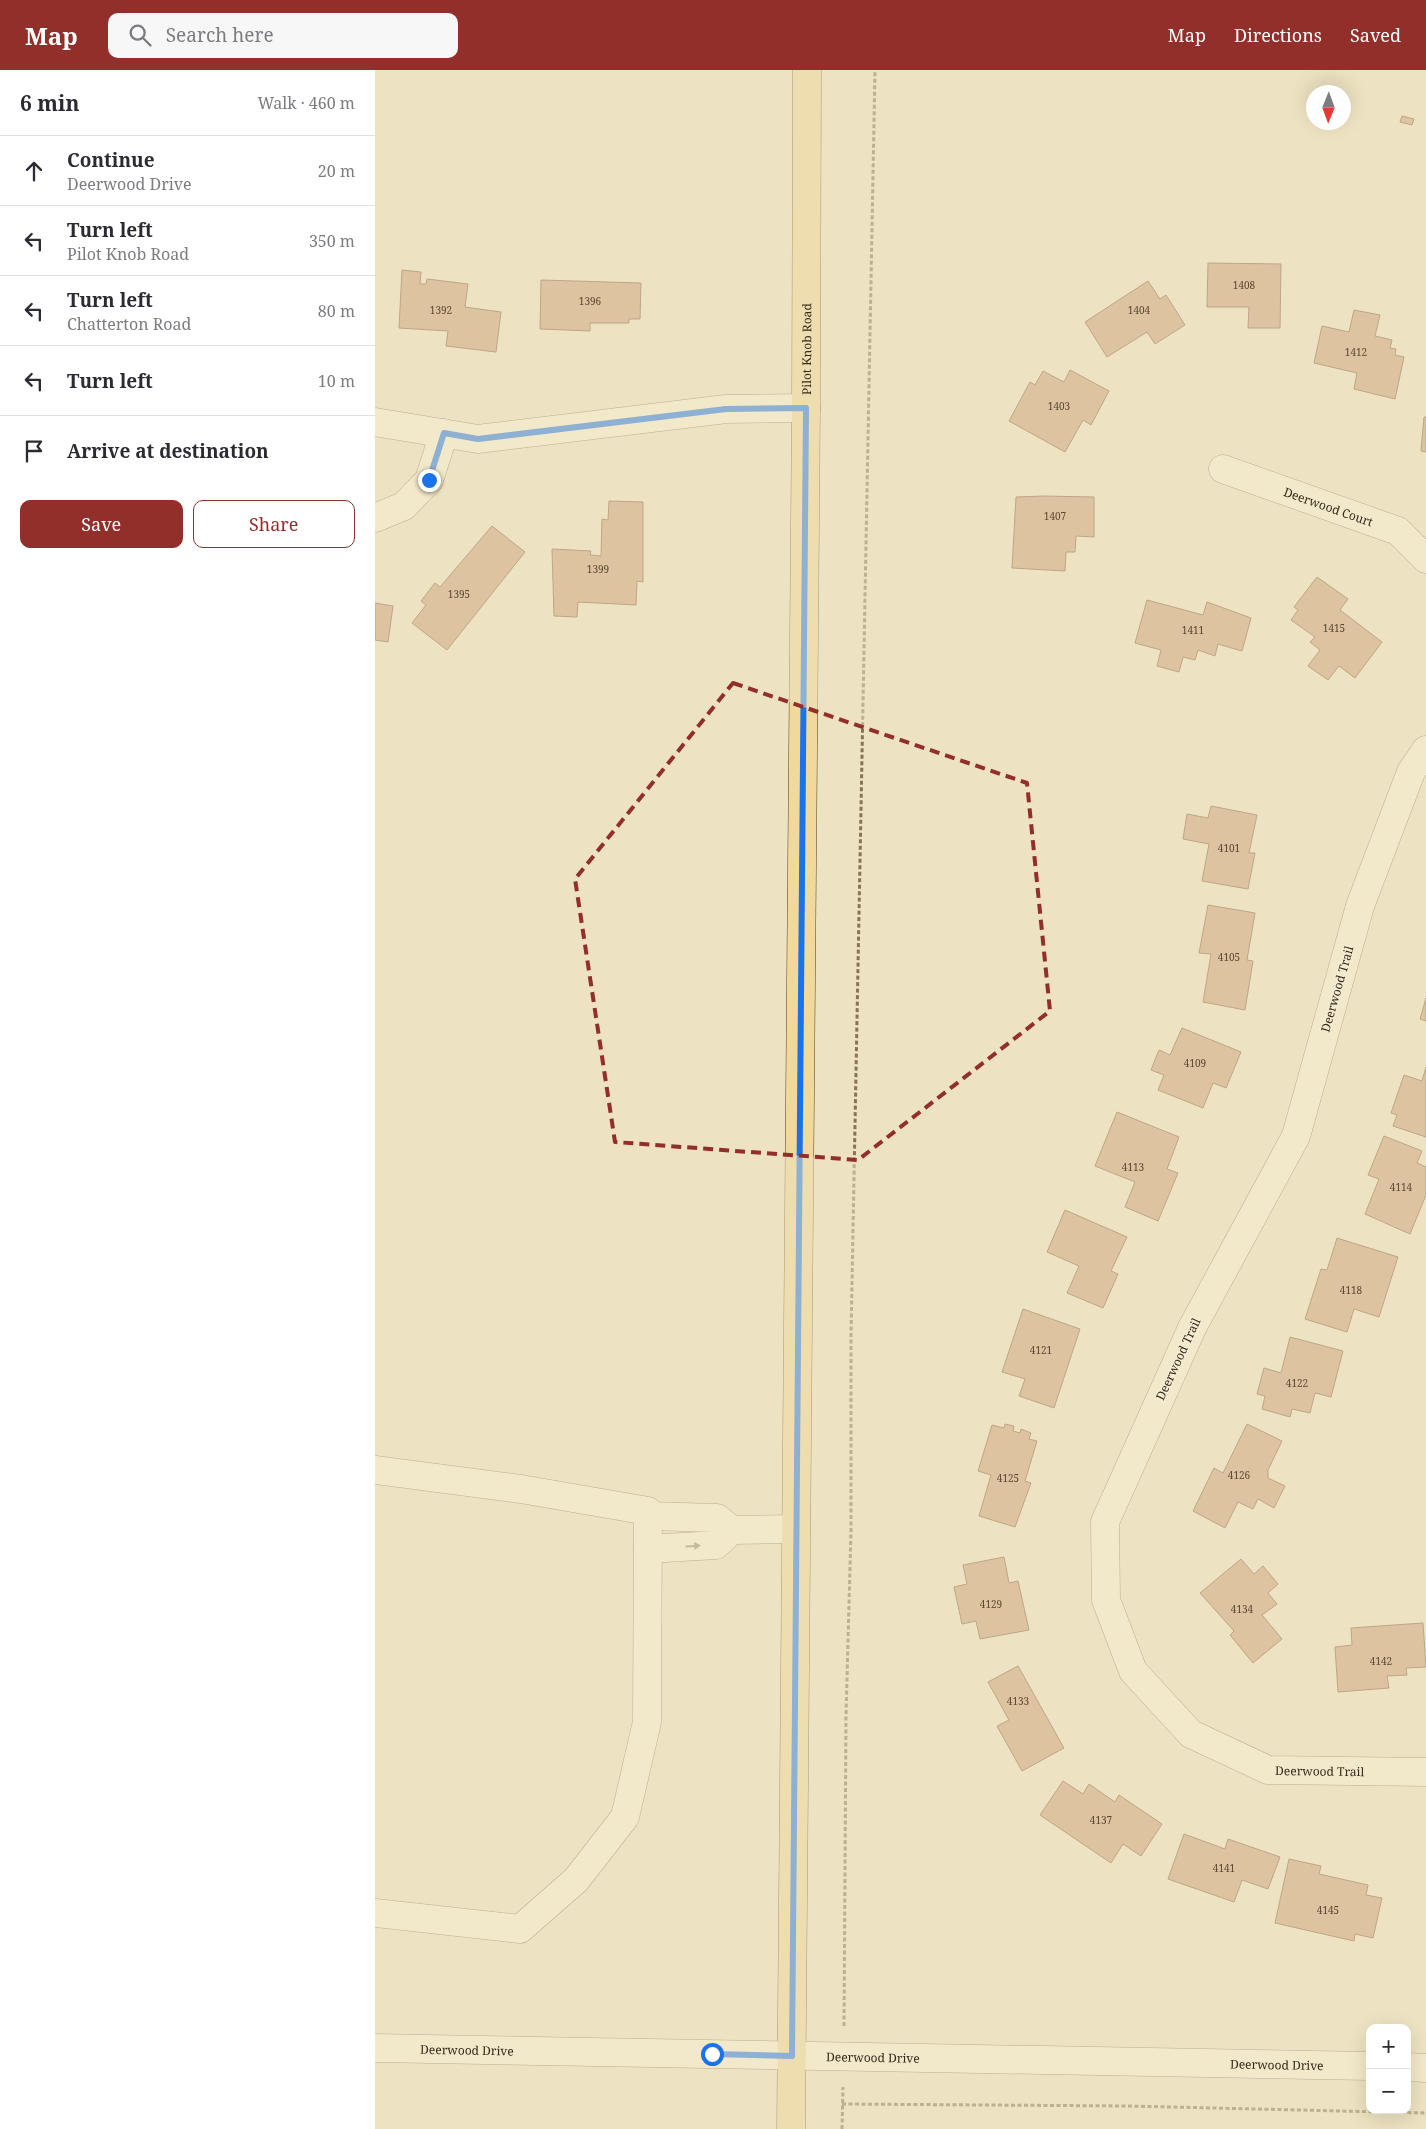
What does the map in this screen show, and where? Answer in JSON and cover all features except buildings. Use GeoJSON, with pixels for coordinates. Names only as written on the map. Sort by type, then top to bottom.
{"type":"FeatureCollection","features":[{"type":"Feature","properties":{"kind":"main road","name":"Pilot Knob Road"},"geometry":{"type":"LineString","coordinates":[[791,2129],[806,408],[807,70]]}},
{"type":"Feature","properties":{"kind":"street"},"geometry":{"type":"LineString","coordinates":[[375,422],[478,439],[726,409],[806,408]]}},
{"type":"Feature","properties":{"kind":"street"},"geometry":{"type":"LineString","coordinates":[[375,518],[404,506],[429,480],[444,433]]}},
{"type":"Feature","properties":{"kind":"street","name":"Deerwood Court"},"geometry":{"type":"LineString","coordinates":[[1223,469],[1397,531],[1426,559]]}},
{"type":"Feature","properties":{"kind":"street","name":"Deerwood Trail"},"geometry":{"type":"LineString","coordinates":[[1426,750],[1411,772],[1360,906],[1295,1136],[1192,1328],[1105,1522],[1106,1600],[1133,1671],[1191,1734],[1268,1770],[1426,1772]]}},
{"type":"Feature","properties":{"kind":"street"},"geometry":{"type":"LineString","coordinates":[[375,1470],[521,1489],[648,1511],[647,1722],[625,1817],[576,1880],[520,1929],[375,1913]]}},
{"type":"Feature","properties":{"kind":"street"},"geometry":{"type":"LineString","coordinates":[[648,1516],[717,1518],[732,1530],[796,1529]]}},
{"type":"Feature","properties":{"kind":"street"},"geometry":{"type":"LineString","coordinates":[[648,1549],[716,1545],[732,1530]]}},
{"type":"Feature","properties":{"kind":"street","name":"Deerwood Drive"},"geometry":{"type":"LineString","coordinates":[[375,2048],[1366,2066]]}},
{"type":"Feature","properties":{"kind":"street"},"geometry":{"type":"LineString","coordinates":[[1411,2067],[1426,2068]]}},
{"type":"Feature","properties":{"kind":"path"},"geometry":{"type":"LineString","coordinates":[[842,2129],[846,1715],[851,1531],[851,1336],[875,70]]}},
{"type":"Feature","properties":{"kind":"path"},"geometry":{"type":"LineString","coordinates":[[842,2104],[1128,2106],[1426,2113]]}},
{"type":"Feature","properties":{"kind":"highlighted area"},"geometry":{"type":"Polygon","coordinates":[[[733,683],[1027,783],[1050,1011],[858,1160],[615,1142],[575,879],[733,683]]]}},
{"type":"Feature","properties":{"kind":"route"},"geometry":{"type":"LineString","coordinates":[[429,480],[444,433],[478,439],[726,409],[806,408],[792,2056],[712,2054]]}}]}
